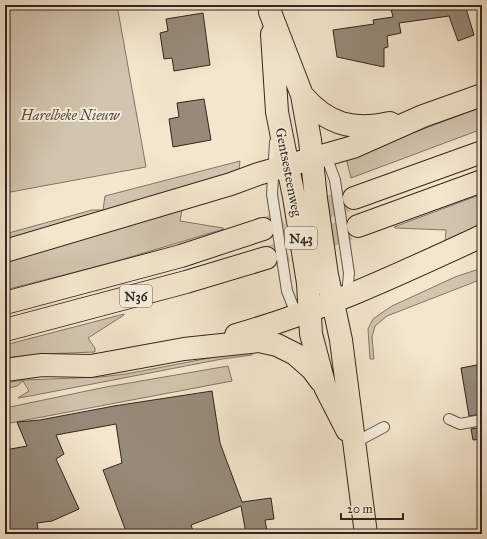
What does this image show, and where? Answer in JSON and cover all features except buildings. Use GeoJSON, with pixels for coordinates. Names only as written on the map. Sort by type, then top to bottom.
{"type":"FeatureCollection","features":[{"type":"Feature","properties":{"kind":"main road","name":"Gentsesteenweg"},"geometry":{"type":"LineString","coordinates":[[269,9],[302,96],[320,150],[316,200],[327,275],[340,299],[341,340],[366,534]]}},
{"type":"Feature","properties":{"kind":"main road","name":"Gentsesteenweg"},"geometry":{"type":"LineString","coordinates":[[269,9],[280,168],[308,283],[303,313],[311,334],[325,387],[354,443]]}},
{"type":"Feature","properties":{"kind":"main road"},"geometry":{"type":"LineString","coordinates":[[5,251],[280,168],[320,150],[353,147],[423,116],[482,95]]}},
{"type":"Feature","properties":{"kind":"main road"},"geometry":{"type":"LineString","coordinates":[[302,96],[320,112],[337,122],[351,125],[368,127],[423,116]]}},
{"type":"Feature","properties":{"kind":"main road"},"geometry":{"type":"LineString","coordinates":[[354,198],[482,152]]}},
{"type":"Feature","properties":{"kind":"main road"},"geometry":{"type":"LineString","coordinates":[[358,226],[482,181]]}},
{"type":"Feature","properties":{"kind":"main road","name":"N36"},"geometry":{"type":"LineString","coordinates":[[5,303],[181,256],[263,229]]}},
{"type":"Feature","properties":{"kind":"main road"},"geometry":{"type":"LineString","coordinates":[[184,349],[270,325],[362,291],[482,236]]}},
{"type":"Feature","properties":{"kind":"main road","name":"N36"},"geometry":{"type":"LineString","coordinates":[[5,330],[186,282],[266,258]]}},
{"type":"Feature","properties":{"kind":"main road"},"geometry":{"type":"LineString","coordinates":[[5,370],[42,365],[90,366],[184,349],[259,341],[277,345],[304,360],[312,368],[325,387]]}},
{"type":"Feature","properties":{"kind":"lane"},"geometry":{"type":"LineString","coordinates":[[449,419],[460,424],[482,420]]}},
{"type":"Feature","properties":{"kind":"lane"},"geometry":{"type":"LineString","coordinates":[[354,443],[384,427]]}},
{"type":"Feature","properties":{"kind":"green space","name":"Harelbeke Nieuw"},"geometry":{"type":"Polygon","coordinates":[[[5,5],[117,5],[146,167],[5,193],[5,5]]]}},
{"type":"Feature","properties":{"kind":"green space"},"geometry":{"type":"Polygon","coordinates":[[[482,107],[482,129],[351,178],[346,158],[482,107]]]}},
{"type":"Feature","properties":{"kind":"green space"},"geometry":{"type":"Polygon","coordinates":[[[240,161],[239,171],[5,244],[5,234],[92,210],[103,210],[105,196],[240,161]]]}},
{"type":"Feature","properties":{"kind":"green space"},"geometry":{"type":"Polygon","coordinates":[[[482,194],[482,227],[445,242],[446,230],[394,227],[482,194]]]}},
{"type":"Feature","properties":{"kind":"green space"},"geometry":{"type":"Polygon","coordinates":[[[182,210],[180,221],[224,229],[114,262],[5,290],[5,259],[182,210]]]}},
{"type":"Feature","properties":{"kind":"green space"},"geometry":{"type":"Polygon","coordinates":[[[482,268],[482,279],[387,316],[375,326],[372,337],[374,359],[370,359],[368,329],[373,319],[392,306],[455,277],[482,268]]]}},
{"type":"Feature","properties":{"kind":"green space"},"geometry":{"type":"Polygon","coordinates":[[[124,314],[88,338],[95,348],[95,352],[42,354],[5,358],[5,345],[124,314]]]}},
{"type":"Feature","properties":{"kind":"green space"},"geometry":{"type":"Polygon","coordinates":[[[251,350],[252,355],[222,359],[18,398],[29,391],[23,381],[17,386],[5,389],[5,383],[24,380],[100,377],[126,374],[251,350]]]}},
{"type":"Feature","properties":{"kind":"green space"},"geometry":{"type":"Polygon","coordinates":[[[228,366],[232,381],[5,424],[5,408],[106,387],[228,366]]]}},
{"type":"Feature","properties":{"kind":"tunnel"},"geometry":{"type":"LineString","coordinates":[[263,229],[354,198]]}},
{"type":"Feature","properties":{"kind":"tunnel"},"geometry":{"type":"LineString","coordinates":[[266,258],[358,226]]}}]}
